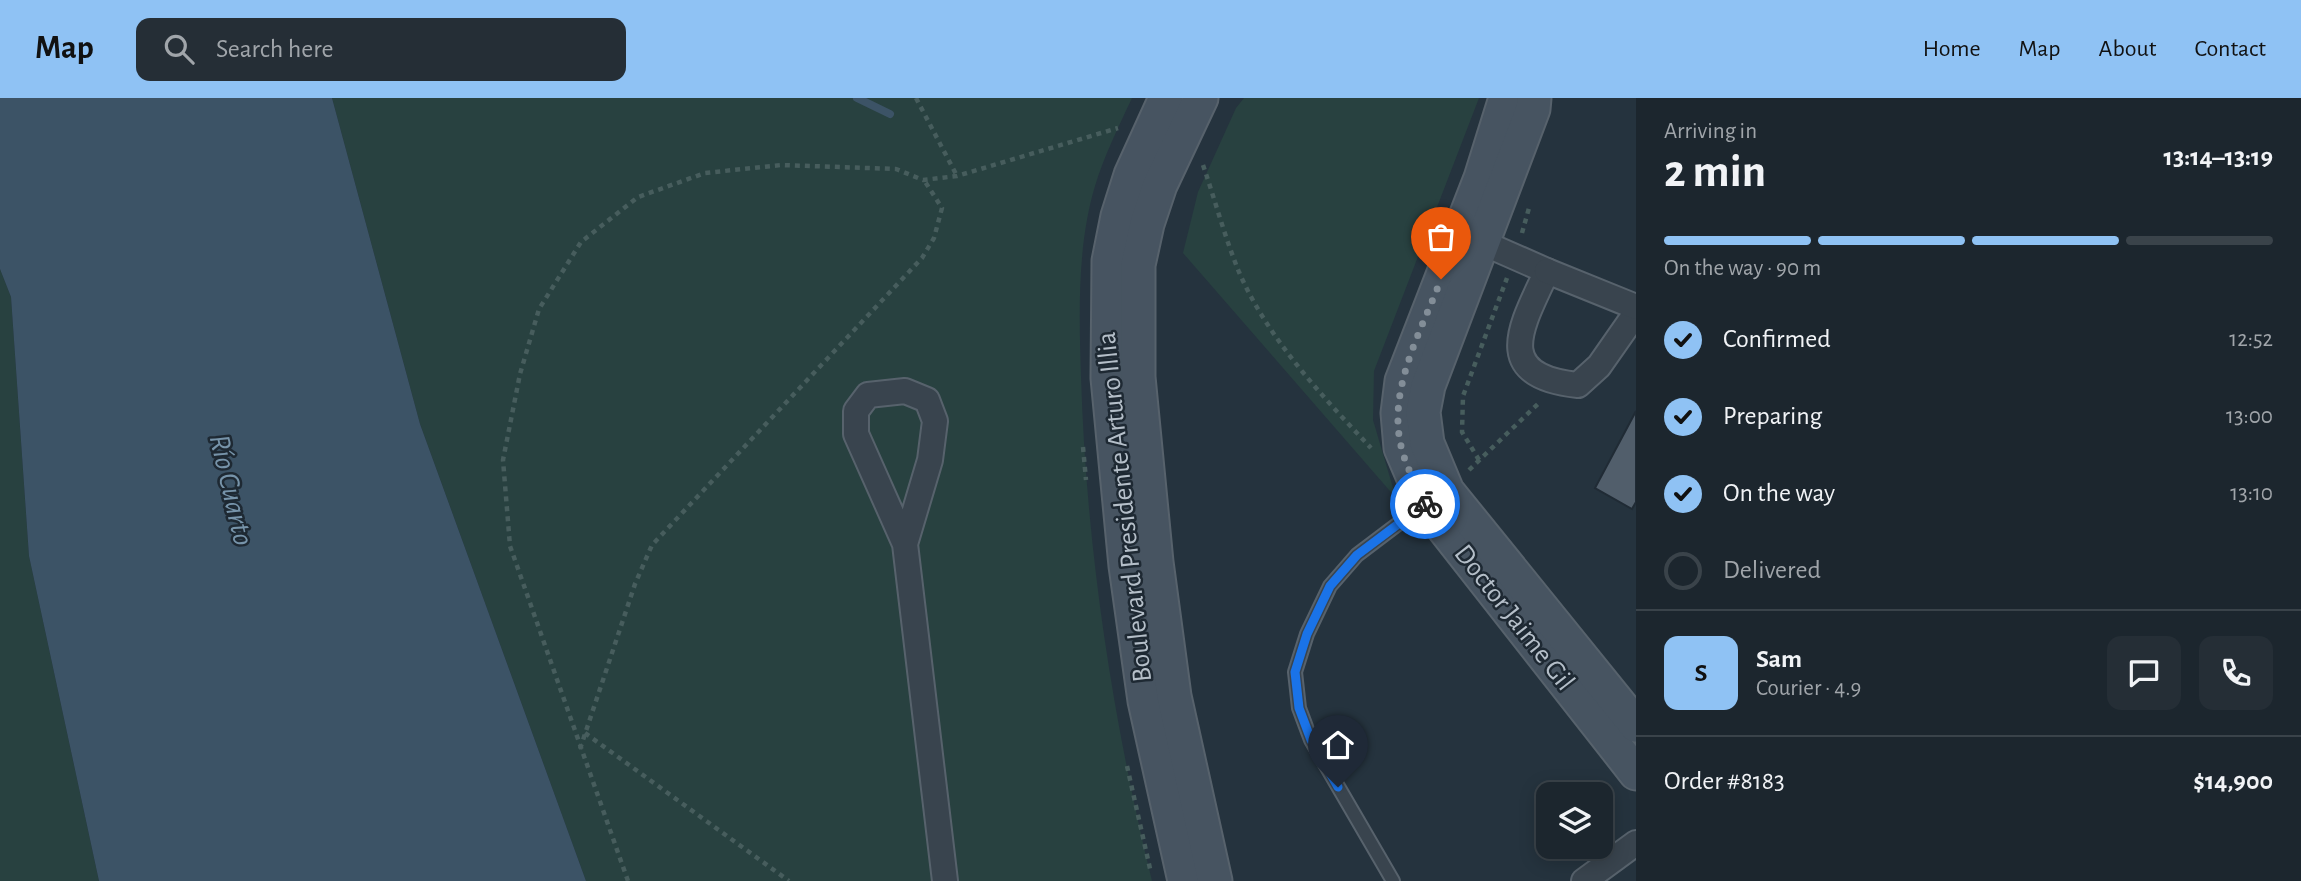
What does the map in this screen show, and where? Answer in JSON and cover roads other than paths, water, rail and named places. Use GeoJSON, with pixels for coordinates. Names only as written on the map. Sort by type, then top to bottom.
{"type":"FeatureCollection","features":[{"type":"Feature","properties":{"kind":"main road","name":"Boulevard Presidente Arturo Illia"},"geometry":{"type":"LineString","coordinates":[[1166,98],[1131,175],[1118,216],[1109,261],[1108,366],[1126,566],[1145,701],[1185,881]]}},
{"type":"Feature","properties":{"kind":"main road","name":"Doctor Jaime Gil"},"geometry":{"type":"LineString","coordinates":[[1506,98],[1481,178],[1402,381],[1398,413],[1401,447],[1636,772]]}},
{"type":"Feature","properties":{"kind":"main road","name":"Doctor Jaime Gil"},"geometry":{"type":"LineString","coordinates":[[1534,98],[1427,386],[1423,412],[1427,443],[1436,497],[1636,724]]}},
{"type":"Feature","properties":{"kind":"main road","name":"Boulevard Presidente Arturo Illia"},"geometry":{"type":"LineString","coordinates":[[1195,111],[1160,185],[1140,255],[1138,377],[1156,562],[1174,696],[1215,881]]}},
{"type":"Feature","properties":{"kind":"street"},"geometry":{"type":"LineString","coordinates":[[1481,242],[1636,310],[1600,366],[1578,386],[1551,383],[1524,362],[1517,344],[1526,315],[1547,271]]}},
{"type":"Feature","properties":{"kind":"street"},"geometry":{"type":"LineString","coordinates":[[905,544],[930,460],[935,421],[927,400],[905,391],[868,395],[856,411],[856,434],[905,544],[945,881]]}},
{"type":"Feature","properties":{"kind":"street"},"geometry":{"type":"LineString","coordinates":[[1584,881],[1636,842]]}},
{"type":"Feature","properties":{"kind":"lane"},"geometry":{"type":"LineString","coordinates":[[1393,881],[1311,740],[1299,708],[1295,672],[1307,634],[1330,586],[1357,555],[1436,497]]}},
{"type":"Feature","properties":{"kind":"water","name":"Río Cuarto"},"geometry":{"type":"Polygon","coordinates":[[[0,98],[332,98],[420,424],[586,881],[99,881],[29,556],[11,297],[0,269],[0,98]]]}},
{"type":"Feature","properties":{"kind":"waterway"},"geometry":{"type":"LineString","coordinates":[[857,98],[890,114]]}}]}
